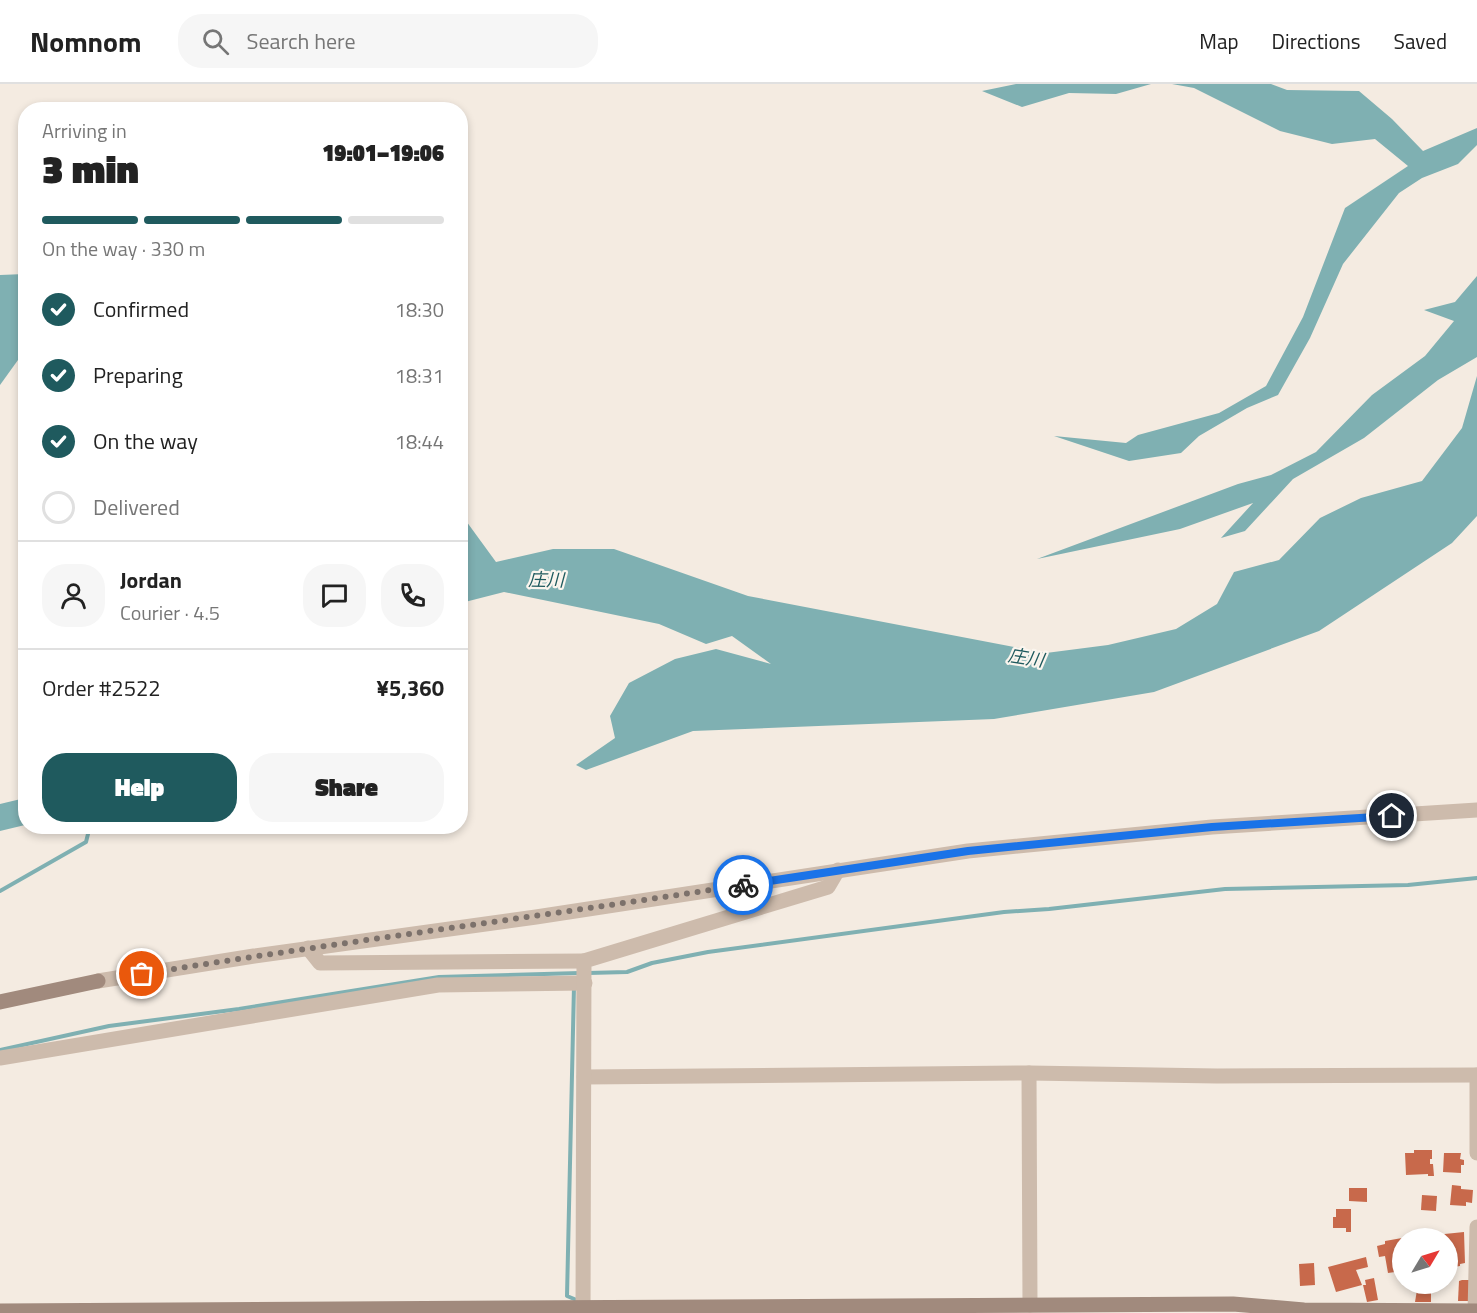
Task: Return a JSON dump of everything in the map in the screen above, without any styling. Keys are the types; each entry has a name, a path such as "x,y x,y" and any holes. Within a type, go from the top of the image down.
{"street":[{"path":"0,1002 98,981 308,948 536,917 968,851 1200,828 1477,810"},
{"path":"308,948 320,963 584,961 828,887 838,870"},
{"path":"583,1311 584,961"},
{"path":"0,1058 438,985 585,983"},
{"path":"584,1077 1029,1073 1217,1076 1477,1075 1477,1153"},
{"path":"1029,1073 1030,1309"},
{"path":"0,1311 1030,1309 1233,1304 1304,1310 1476,1311 1477,1227"}],"water":[{"path":"1016,84 1151,84 1116,94 1069,93 1022,107 982,91"},
{"path":"1172,84 1271,84 1287,90 1359,91 1392,119 1423,151 1477,128 1477,145 1458,164 1422,178 1399,193 1343,264 1310,338 1278,395 1247,408 1199,436 1181,453 1129,461 1054,436 1126,443 1138,435 1219,413 1266,386 1303,317 1345,208 1408,166 1375,139 1332,144 1280,131 1194,88"},
{"path":"18,274 18,360 0,385 0,275"},
{"path":"1477,276 1477,357 1438,380 1364,438 1293,479 1245,531 1221,538 1253,503 1180,529 1037,559 1238,484 1271,475 1316,452 1372,395 1425,356 1454,321 1424,310 1455,302"},
{"name":"庄川","path":"1477,376 1477,516 1452,543 1319,631 1154,692 994,719 693,731 586,770 576,765 615,738 610,716 629,683 675,659 716,649 771,664 732,636 706,644 659,624 504,592 468,601 468,524 496,562 553,549 614,549 748,596 1046,653 1108,645 1176,629 1217,604 1234,572 1279,560 1320,518 1361,498 1422,481 1462,428"},
{"path":"18,800 18,827 0,831 0,804"}],"building":[{"path":"1414,1150 1432,1150 1430,1164 1433,1164 1434,1176 1406,1175 1405,1153 1414,1153"},
{"path":"1444,1153 1461,1153 1460,1159 1464,1160 1464,1165 1461,1165 1461,1173 1443,1172"},
{"path":"1452,1185 1461,1186 1461,1189 1473,1190 1472,1203 1466,1202 1466,1206 1450,1205"},
{"path":"1349,1188 1367,1188 1367,1202 1349,1201"},
{"path":"1422,1195 1437,1196 1436,1211 1421,1210"},
{"path":"1336,1209 1351,1209 1351,1232 1346,1232 1346,1228 1333,1228"},
{"path":"1464,1232 1465,1263 1458,1266 1458,1233"},
{"path":"1392,1240 1392,1272 1388,1273 1385,1256 1379,1257 1377,1246 1385,1244 1385,1241"},
{"path":"1366,1257 1368,1267 1356,1270 1362,1285 1336,1292 1328,1267"},
{"path":"1314,1263 1315,1285 1300,1286 1299,1264"},
{"path":"1374,1278 1378,1300 1367,1302 1363,1285 1366,1285 1365,1280"},
{"path":"1469,1280 1471,1301 1458,1301 1459,1281"},
{"path":"1416,1294 1431,1294 1431,1302 1415,1302"}],"waterway":[{"path":"0,891 86,842 88,834"},
{"path":"588,973 627,972 652,963 708,952 1004,912 1225,889 1408,885 1477,878"},
{"path":"0,1050 109,1026 239,1009 439,977 580,973"},
{"path":"574,986 567,1296 579,1301"}],"way so far":[{"path":"142,974 743,885"}],"route":[{"path":"743,885 968,851 1212,827 1392,816"}]}
